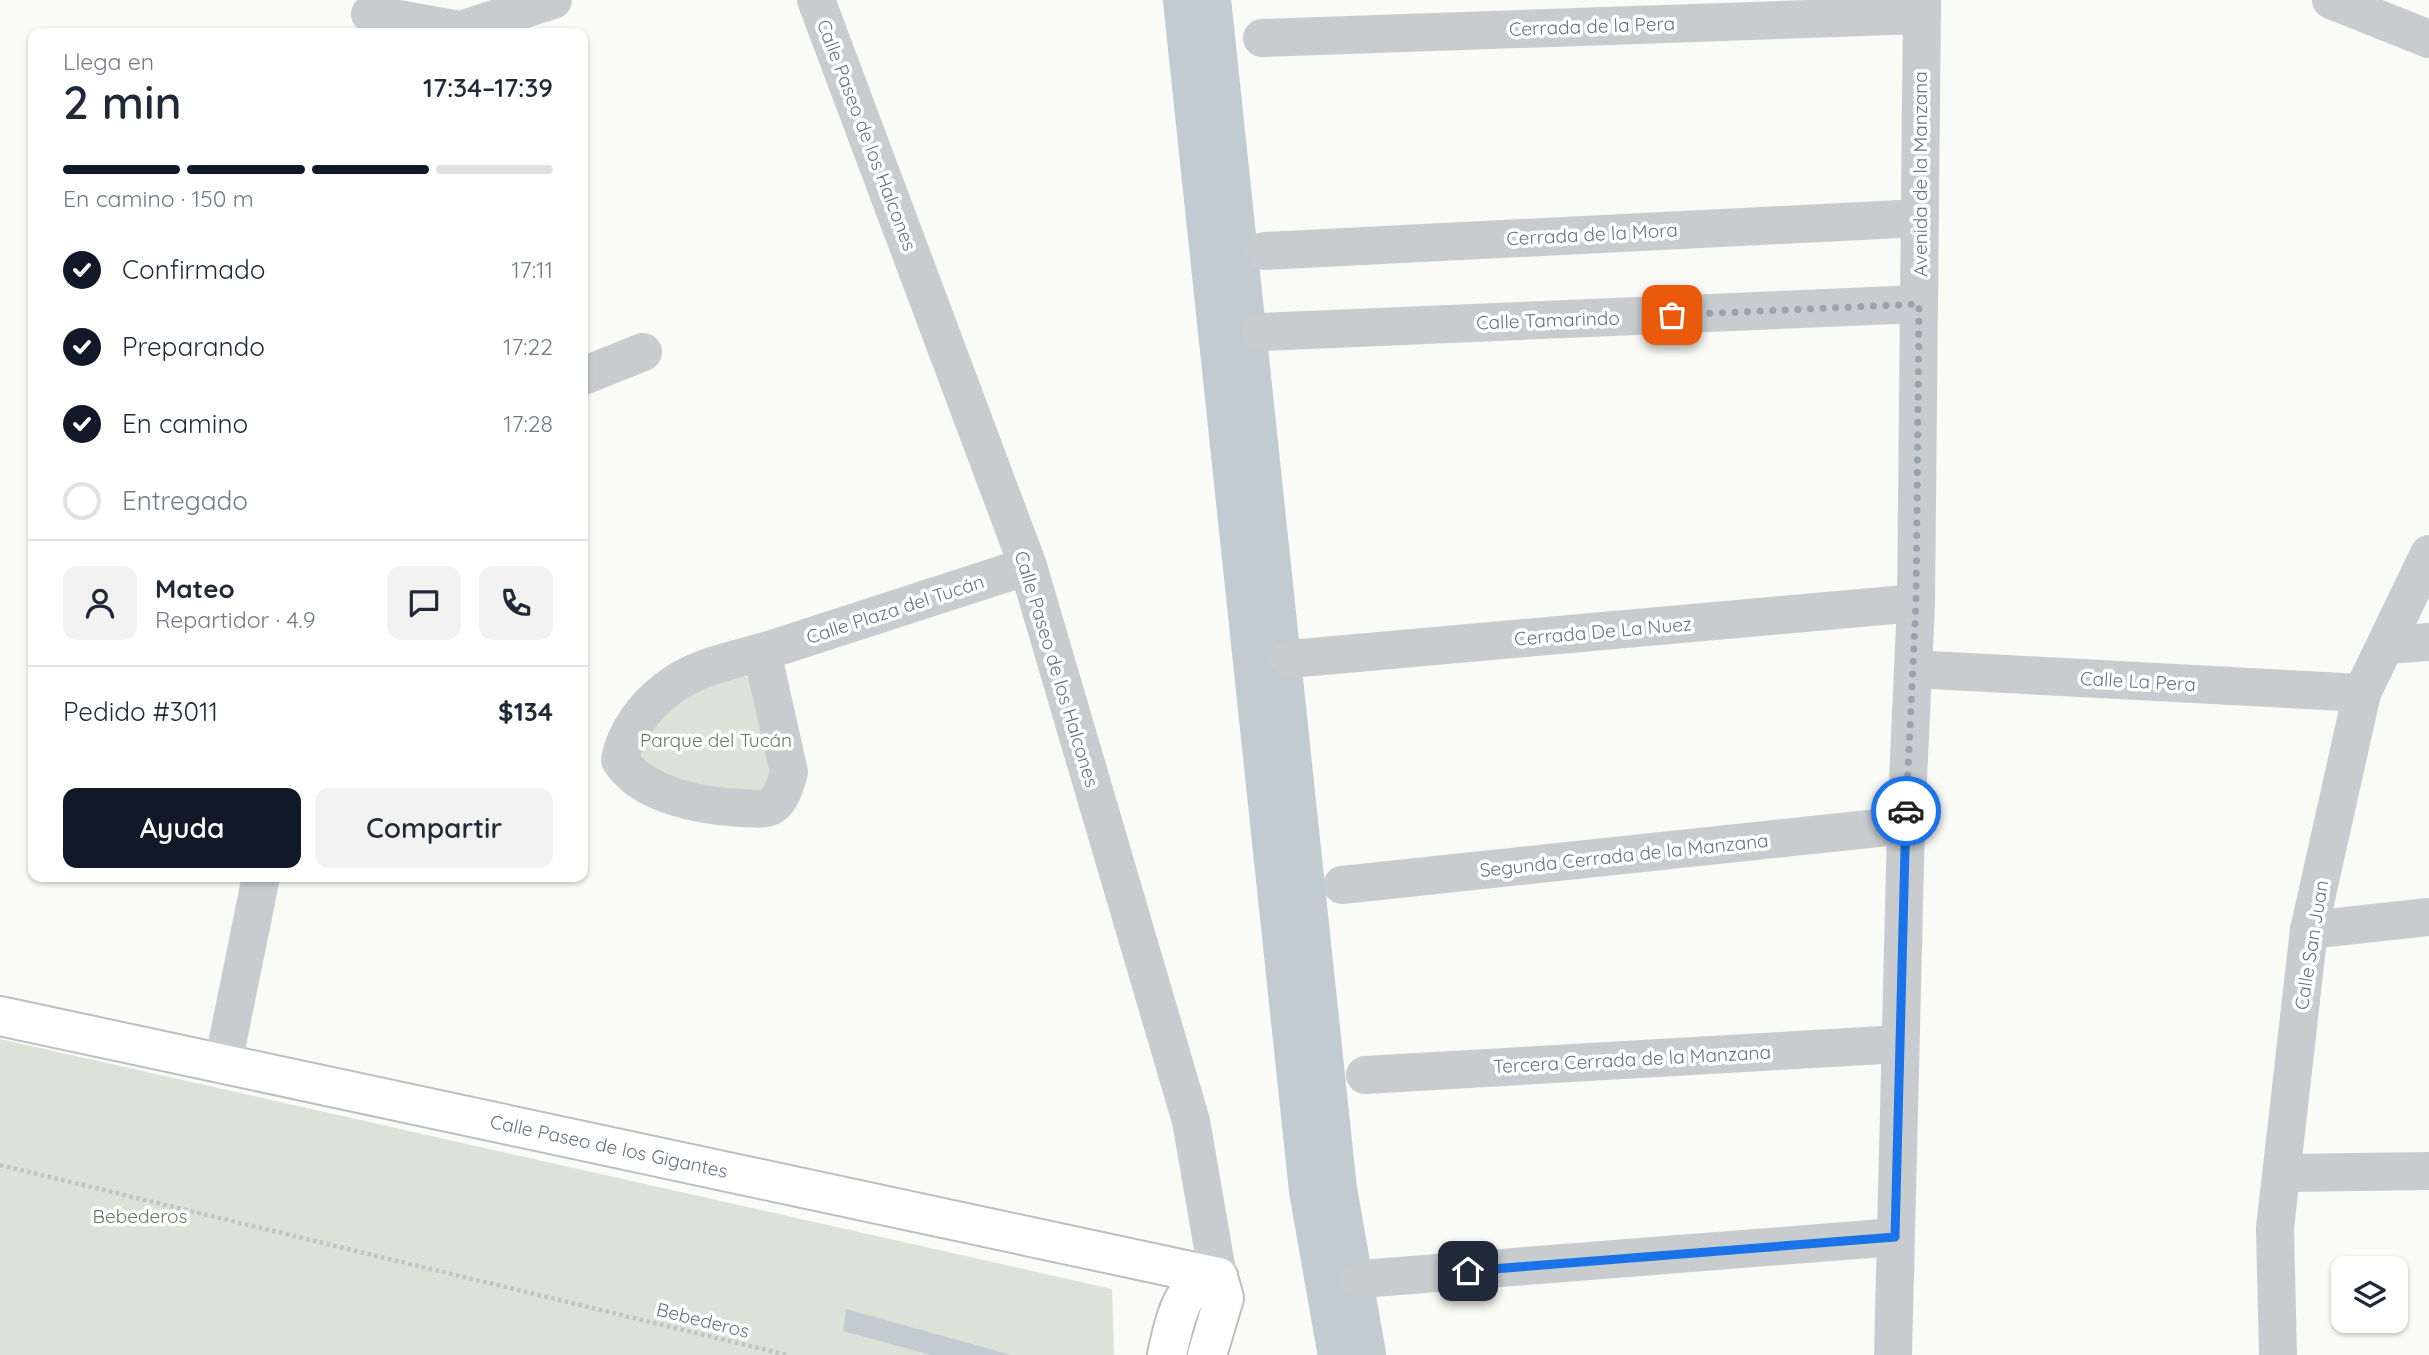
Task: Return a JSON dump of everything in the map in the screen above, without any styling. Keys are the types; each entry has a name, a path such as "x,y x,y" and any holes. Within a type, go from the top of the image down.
{"main road":[{"name":"Calle Paseo de los Gigantes","path":"0,1016 1218,1277"},
{"path":"1167,1355 1177,1314 1191,1289 1218,1277"},
{"name":"Calle Paseo de los Halcones","path":"1208,1355 1224,1297 1218,1277"}],"street":[{"path":"466,28 553,0"},
{"name":"Calle Paseo de los Halcones","path":"816,0 1028,566 1191,1121 1218,1277"},
{"path":"2331,0 2429,39"},
{"name":"Cerrada de la Pera","path":"1262,38 1922,8"},
{"name":"Avenida de la Manzana","path":"1893,1355 1906,825 1916,603 1922,8"},
{"path":"370,14 449,28"},
{"name":"Cerrada de la Mora","path":"1265,251 1920,218"},
{"name":"Calle Tamarindo","path":"1261,332 1919,304"},
{"path":"588,374 643,352"},
{"name":"Calle San Juan","path":"2278,1355 2275,1228 2309,930 2362,693 2429,554"},
{"name":"Calle Plaza del Tucán","path":"762,652 789,772 773,805 763,809 711,807 680,799 636,777 620,760 630,731 642,713 667,689 698,670 1028,566"},
{"name":"Cerrada De La Nuez","path":"1290,659 1916,603"},
{"path":"2386,645 2429,642"},
{"name":"Calle La Pera","path":"1913,668 2362,693"},
{"name":"Segunda Cerrada de la Manzana","path":"1342,885 1906,825"},
{"path":"223,1064 260,882"},
{"path":"2309,930 2429,917"},
{"name":"Tercera Cerrada de la Manzana","path":"1365,1075 1900,1044"},
{"path":"2282,1173 2429,1171"},
{"path":"1361,1279 1895,1237"}],"path":[{"name":"Bebederos","path":"0,1165 787,1355"}],"green space":[{"name":"Parque del Tucán","path":"758,676 780,768 766,797 711,799 629,763 651,716 700,680"},
{"name":"Bebederos","path":"0,1039 1112,1289 1114,1355 0,1355"}],"shaded area":[{"path":"846,1309 1011,1355 931,1355 843,1331"}],"waterway":[{"path":"1197,0 1323,1190 1352,1355"}],"way so far":[{"path":"1672,315 1919,304 1916,603 1906,811"}],"route":[{"path":"1468,1271 1895,1237 1906,811"}]}
